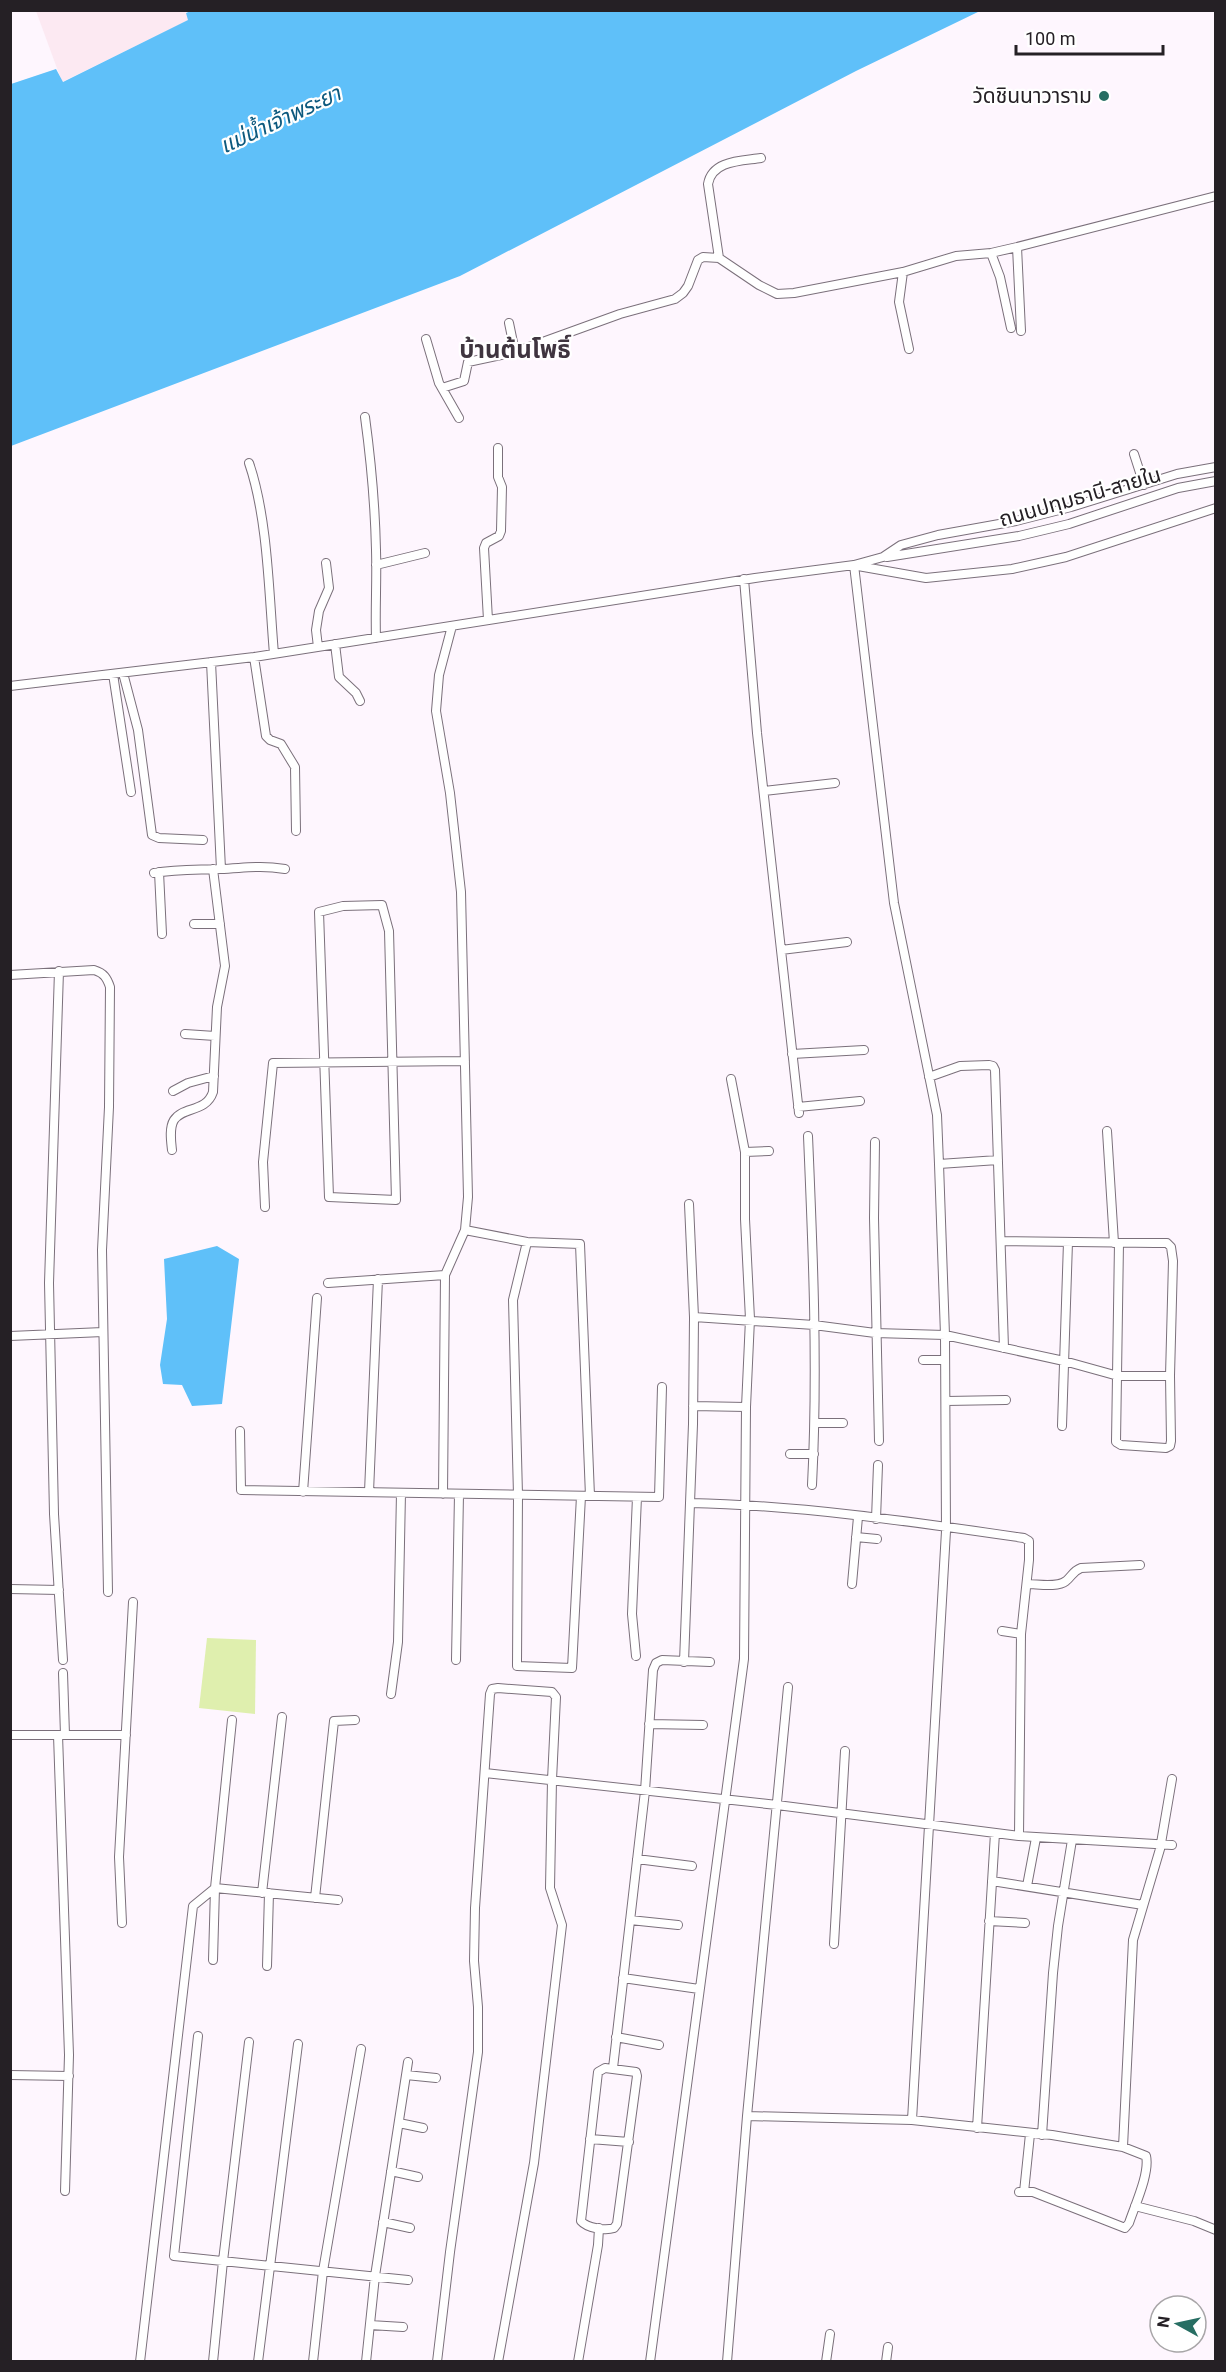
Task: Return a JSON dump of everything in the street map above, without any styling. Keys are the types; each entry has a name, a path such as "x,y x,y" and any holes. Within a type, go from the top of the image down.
{"street":[{"path":"719,258 708,184 709,177 724,164 761,158"},
{"path":"442,388 464,381 468,362 515,352 620,314 675,299 688,286 698,260 703,257 719,258 759,285 777,294 794,293 903,272 956,256 991,253 1215,196"},
{"path":"1017,247 1021,331"},
{"path":"991,253 1000,277 1011,328"},
{"path":"903,272 899,302 909,349"},
{"path":"509,322 515,352"},
{"path":"426,339 442,388 459,418"},
{"path":"365,417 372,465 376,638"},
{"path":"488,620 484,548 486,543 499,536 501,531 502,487 498,477 498,448"},
{"path":"1134,454 1144,485"},
{"path":"249,463 256,483 261,521 274,654"},
{"path":"10,686 254,657 744,579 854,565 883,557 901,545 938,535 1016,521 1103,498 1178,474 1215,468"},
{"name":"ถนนปทุมธานี-สายใน","path":"883,557 1019,536 1111,511 1178,488 1215,481"},
{"path":"854,565 926,578 960,576 1032,565 1215,508"},
{"path":"376,564 425,553"},
{"path":"318,647 316,630 319,610 329,588 326,563"},
{"path":"854,565 894,903 937,1115 939,1164 945,1335 946,1527 927,1826 912,2120"},
{"path":"744,579 798,1110 860,1101"},
{"path":"443,1494 445,1275 465,1230 468,1197 460,892 450,793 436,711 439,675 452,626"},
{"path":"335,644 339,677 356,693 360,701"},
{"path":"254,657 266,736 281,744 295,767 296,831"},
{"path":"172,1150 171,1132 174,1119 202,1106 211,1099 217,1007 225,966 217,869 211,662"},
{"path":"118,673 131,792"},
{"path":"118,673 138,730 152,835 159,838 203,840"},
{"path":"764,791 835,783"},
{"path":"162,934 157,872 185,868 217,869 248,866 285,869"},
{"path":"382,905 388,931 396,1200 329,1197 325,1063 320,912 343,906 382,905"},
{"path":"194,924 220,924"},
{"path":"781,950 847,942"},
{"path":"10,975 94,970 101,972 107,978 110,987 109,1107 102,1250 108,1592"},
{"path":"59,971 55,1126 50,1210 50,1335 54,1514 63,1660"},
{"path":"184,1034 215,1036"},
{"path":"792,1054 864,1050"},
{"path":"265,1207 263,1162 273,1064 465,1061"},
{"path":"929,1077 960,1066 993,1066 1005,1348"},
{"path":"173,1091 188,1083 214,1076"},
{"path":"650,2361 699,1989 727,1801 744,1659 746,1407 750,1319 745,1219 745,1152 731,1079"},
{"path":"1001,1240 1117,1243 1167,1243 1171,1247 1173,1261 1170,1446 1166,1448 1121,1445 1116,1442 1117,1243 1107,1131"},
{"path":"808,1136 813,1250 816,1423 812,1485"},
{"path":"875,1142 875,1333 879,1441"},
{"path":"745,1152 769,1152"},
{"path":"939,1164 998,1160"},
{"path":"684,1662 694,1317 689,1204"},
{"path":"465,1230 527,1242 580,1244 586,1496 572,1668 517,1666 518,1495 513,1300 527,1242"},
{"path":"1062,1425 1068,1242"},
{"path":"328,1283 445,1275"},
{"path":"369,1492 378,1280"},
{"path":"303,1491 317,1298"},
{"path":"694,1317 750,1319 875,1333 945,1335 1064,1361 1118,1376 1170,1377"},
{"path":"10,1336 103,1332"},
{"path":"923,1360 945,1359"},
{"path":"240,1431 241,1490 659,1497 662,1387"},
{"path":"946,1401 1006,1400"},
{"path":"693,1406 746,1407"},
{"path":"816,1423 843,1423"},
{"path":"790,1454 814,1454"},
{"path":"876,1519 878,1465"},
{"path":"391,1694 398,1642 401,1493"},
{"path":"456,1660 459,1494"},
{"path":"636,1656 632,1614 637,1497"},
{"path":"690,1503 747,1504 946,1527 1024,1538 1029,1541 1021,1634 1019,1836"},
{"path":"852,1584 858,1517"},
{"path":"856,1537 877,1539"},
{"path":"1027,1584 1057,1585 1080,1568 1140,1565"},
{"path":"10,1589 59,1590"},
{"path":"122,1923 119,1857 133,1602"},
{"path":"1002,1631 1021,1634"},
{"path":"613,2068 645,1791 651,1678 656,1663 662,1660 710,1662"},
{"path":"63,1673 61,1735 69,2076 65,2191"},
{"path":"727,2361 747,2115 788,1687"},
{"path":"437,2361 478,2052 478,2007 474,1961 475,1908 492,1689 552,1692 556,1697 550,1888 562,1925 534,2163 498,2361"},
{"path":"267,1966 266,1893 282,1717"},
{"path":"213,1960 215,1888 232,1720"},
{"path":"315,1898 334,1721 355,1720"},
{"path":"649,1724 703,1725"},
{"path":"10,1735 126,1735"},
{"path":"834,1944 845,1751"},
{"path":"485,1773 777,1805 927,1826 1036,1838 1172,1845"},
{"path":"1123,2147 1133,1940 1161,1844 1172,1779"},
{"path":"977,2128 995,1833"},
{"path":"1027,1886 1036,1838"},
{"path":"1042,2135 1053,1973 1072,1840"},
{"path":"637,1859 692,1866"},
{"path":"992,1881 1143,1905"},
{"path":"140,2361 193,1906 215,1888 338,1900"},
{"path":"630,1920 678,1925"},
{"path":"989,1921 1025,1923"},
{"path":"623,1978 699,1989"},
{"path":"198,2036 174,2256 408,2280"},
{"path":"616,2037 659,2045"},
{"path":"213,2361 249,2042"},
{"path":"258,2361 298,2044"},
{"path":"313,2361 323,2271 360,2049"},
{"path":"366,2361 375,2276 408,2062"},
{"path":"605,2068 613,2068 636,2072 638,2076 616,2224 611,2229 586,2225 581,2221 598,2072 605,2068"},
{"path":"10,2075 69,2076"},
{"path":"406,2075 436,2078"},
{"path":"747,2115 912,2120 1042,2135 1142,2152 1148,2164 1128,2227 1125,2228 1033,2192 1021,2192 1030,2134"},
{"path":"399,2123 423,2128"},
{"path":"590,2139 629,2142"},
{"path":"391,2171 418,2177"},
{"path":"1135,2206 1194,2221 1215,2230"},
{"path":"383,2222 410,2228"},
{"path":"578,2361 599,2228"},
{"path":"370,2325 403,2327"},
{"path":"826,2361 830,2334"},
{"path":"886,2361 888,2347"}],"shaded area":[{"path":"36,11 185,11 189,20 62,82"}],"green space":[{"path":"207,1638 256,1640 255,1714 199,1708"}],"water":[{"name":"แม่น้ำเจ้าพระยา","path":"193,10 980,11 856,71 460,276 11,446 11,84 56,69 63,82 188,20 186,13"},
{"path":"217,1246 239,1259 222,1404 192,1406 182,1385 163,1384 160,1365 167,1319 164,1259"}],"place":[{"name":"วัดชินนาวาราม","path":"1104,96"}],"district":[{"name":"บ้านต้นโพธิ์","path":"515,350"}]}
